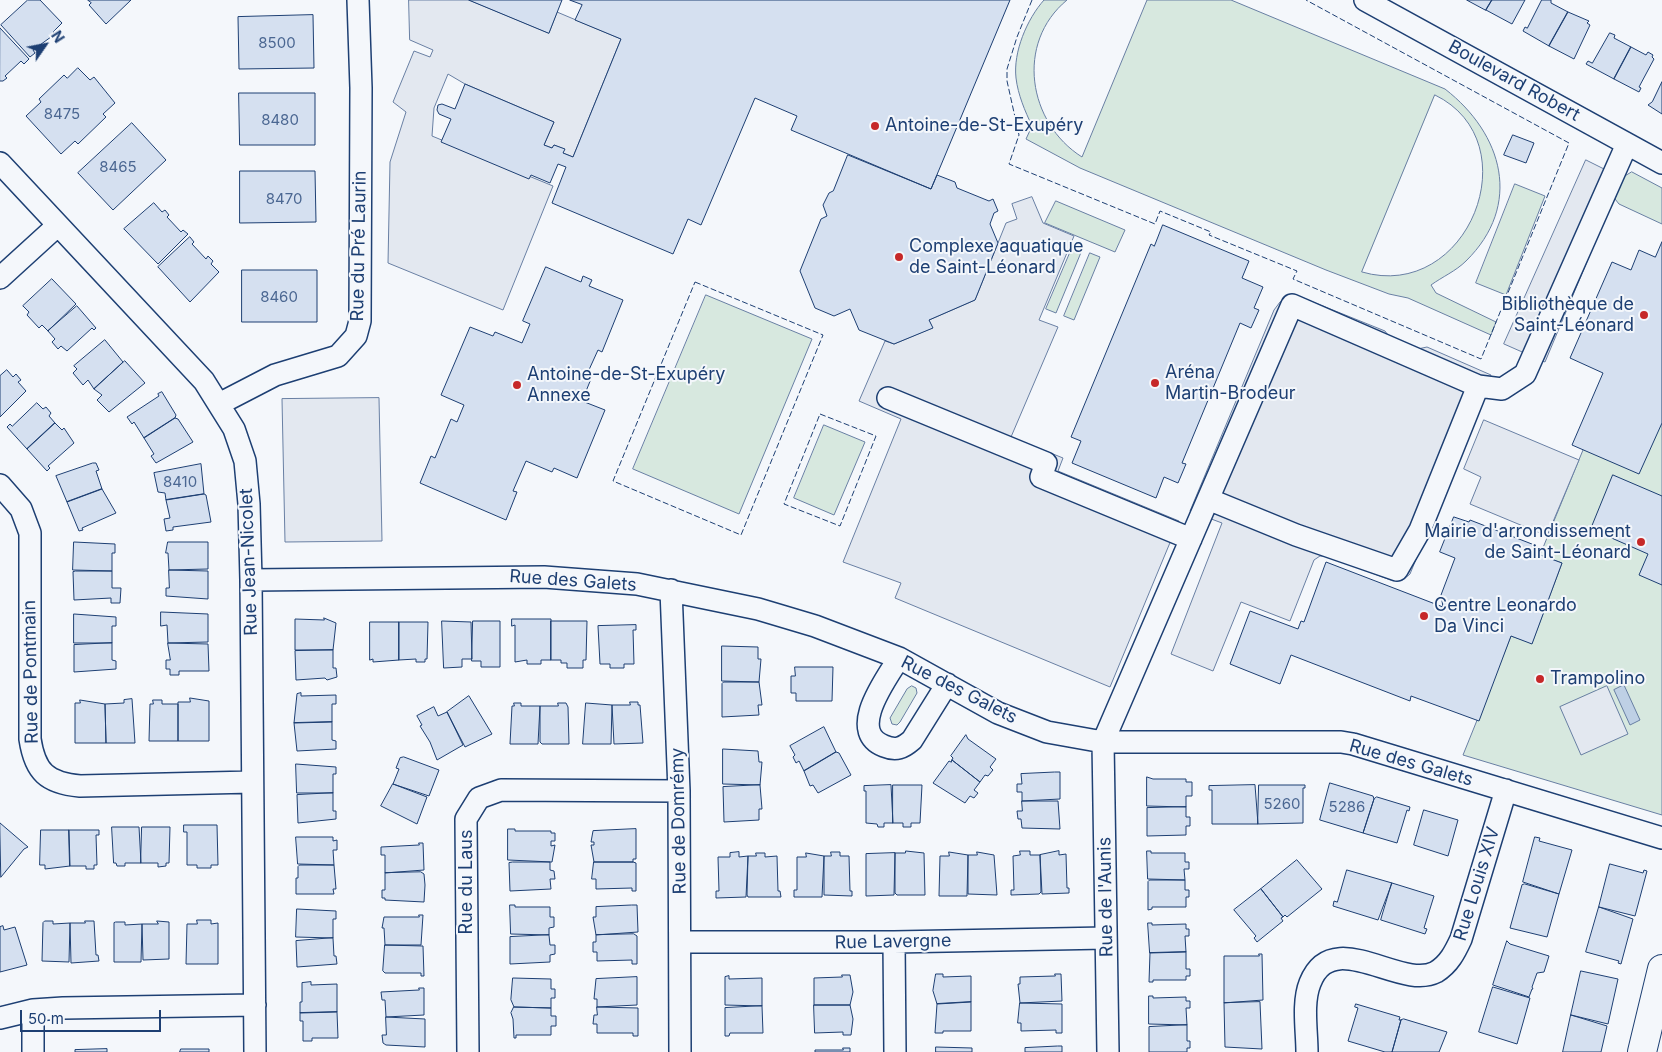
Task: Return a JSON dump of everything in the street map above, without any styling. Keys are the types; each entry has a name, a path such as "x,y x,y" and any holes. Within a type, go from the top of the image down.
{"main road":[{"path":"1642,1052 1662,969"}],"street":[{"name":"Rue du Pré Laurin","path":"219,404 276,375 338,356 356,336 360,321 361,88 358,0"},
{"name":"Boulevard Robert","path":"1365,0 1662,163"},
{"path":"1104,742 1292,305 1478,386 1502,388 1525,374 1627,144"},
{"name":"Rue Jean-Nicolet","path":"0,163 204,381 234,428 245,461 249,504 251,580 255,1052"},
{"path":"0,278 58,226"},
{"path":"1208,499 1296,535 1397,570 1420,530 1478,386"},
{"path":"888,398 1046,463 1041,477 1191,538"},
{"name":"Rue de Pontmain","path":"0,486 20,509 30,533 30,739 33,758 44,774 60,784 80,786 252,782"},
{"name":"Rue des Galets","path":"251,580 544,577 618,582 671,590 766,611 815,626 899,658 998,713 1047,732 1104,742 1341,742 1662,838"},
{"name":"Rue de Domrémy","path":"671,590 679,791 680,1052"},
{"path":"899,658 868,711 872,736 881,745 894,749 904,746 912,740 947,684"},
{"name":"Rue de l'Aunis","path":"1104,742 1108,1052"},
{"name":"Rue du Laus","path":"468,1052 466,819 479,798 501,790 679,791"},
{"name":"Rue Louis XIV","path":"1307,1052 1306,1000 1310,983 1320,968 1328,962 1336,959 1356,959 1418,976 1435,972 1454,954 1461,939 1506,790"},
{"name":"Rue Lavergne","path":"680,942 894,942 1106,938"},
{"path":"894,942 895,1052"},
{"path":"0,1018 33,1010 254,1005"},
{"path":"33,1010 33,1052"}],"shaded area":[{"path":"409,0 469,0 549,33 557,12 621,39 573,157 563,153 564,149 554,145 552,148 544,145 554,122 465,84 448,74 434,108 432,136 553,186 503,310 388,263 390,162 406,112 393,102 414,51 430,57 433,50 410,40"},
{"path":"1044,0 1067,0 1050,18 1040,38 1035,60 1035,82 1040,104 1050,124 1064,142 1082,157 1147,0 1231,0 1445,89 1465,107 1481,127 1492,148 1499,171 1500,194 1495,217 1484,239 1462,265 1431,285 1436,293 1496,322 1491,335 1408,298 1389,294 1326,270 1080,168 1026,139 1032,126 1018,91 1016,68 1022,36","holes":["1435,95 1464,117 1479,147 1482,180 1475,213 1457,242 1432,264 1400,275 1362,272"]},
{"path":"1586,160 1622,178 1545,362 1504,344"},
{"path":"1632,172 1662,188 1662,224 1619,204 1615,199 1622,178"},
{"path":"1515,184 1545,196 1506,295 1476,283"},
{"path":"1032,197 1043,223 1074,236 1039,320 1058,327 1011,437 1063,458 1058,471 1179,521 1110,687 895,598 901,583 843,562 901,419 859,401 885,341 894,344 932,328 929,320 975,300 1006,223 1017,219 1012,204"},
{"path":"1056,201 1125,230 1115,252 1045,223"},
{"path":"1073,246 1082,250 1056,313 1046,309"},
{"path":"1090,253 1100,257 1074,320 1064,316"},
{"path":"706,295 812,339 739,514 633,469"},
{"path":"1298,296 1385,331 1393,342 1413,350 1427,347 1491,375 1410,574 1403,580 1393,581 1327,556 1320,556 1314,560 1290,621 1241,602 1213,671 1171,654 1222,523 1190,511 1274,310 1280,302"},
{"path":"379,398 382,541 285,542 282,399"},
{"path":"1484,420 1579,460 1547,536 1470,504 1481,477 1464,469"},
{"path":"1662,423 1662,815 1463,755 1511,636 1532,643 1562,563 1540,555 1583,450"},
{"path":"824,425 865,442 834,515 794,498"},
{"path":"912,686 916,688 917,693 900,722 897,725 892,724 890,718 907,689"},
{"path":"1607,686 1628,734 1581,755 1560,707"}],"water":[{"path":"1624,685 1640,720 1630,725 1614,690"}],"building":[{"path":"28,0 40,0 62,23 53,32 55,34 33,50 35,53 30,57 1,25"},
{"path":"88,0 131,0 106,24 89,5 91,3"},
{"path":"469,0 562,0 549,33"},
{"name":"Antoine-de-St-Exupéry","path":"570,0 1010,0 931,189 791,130 797,116 755,98 701,225 688,219 673,254 552,203 566,167 558,164 550,183 531,175 529,179 441,142 451,119 439,114 437,110 438,105 442,104 455,109 465,84 554,122 544,145 552,148 554,145 565,149 563,153 573,157 621,39 575,20 582,5"},
{"path":"1467,0 1492,0 1486,10"},
{"path":"1492,0 1525,0 1512,24 1486,10"},
{"path":"1542,0 1551,0 1551,3 1568,12 1549,46 1523,31 1525,27 1527,28"},
{"path":"1568,12 1589,21 1587,23 1590,25 1574,59 1549,46"},
{"path":"313,15 314,68 239,69 238,17"},
{"path":"0,28 29,59 24,64 21,61 5,76 7,78 3,81 0,81"},
{"path":"1610,33 1615,35 1614,38 1631,47 1614,79 1586,64 1588,61 1592,63"},
{"path":"1631,47 1646,55 1648,52 1653,55 1654,59 1639,87 1641,88 1639,92 1614,79"},
{"path":"78,68 90,80 94,77 115,103 103,114 106,117 78,144 75,141 61,154 26,116 41,102 39,99 64,75 67,78"},
{"path":"1662,82 1662,114 1648,105 1652,102"},
{"path":"239,93 315,93 315,145 240,145"},
{"path":"132,123 166,160 113,210 78,173"},
{"path":"1513,135 1534,143 1526,163 1504,155"},
{"name":"Complexe aquatique de Saint-Léonard","path":"848,155 931,189 937,175 955,182 957,188 989,201 993,199 998,211 994,213 990,224 998,243 975,300 929,320 933,328 894,344 859,330 850,309 834,316 815,308 800,271 821,219 827,216 823,205 829,193 833,191"},
{"path":"240,171 315,171 316,222 240,223"},
{"path":"154,203 162,212 165,210 169,215 167,217 181,232 183,230 188,234 158,264 124,229"},
{"name":"Aréna Martin-Brodeur","path":"1163,225 1249,261 1242,278 1263,287 1254,308 1259,310 1251,328 1240,323 1182,463 1186,464 1178,483 1164,477 1156,498 1072,463 1081,441 1071,437 1151,244 1154,246"},
{"path":"190,237 194,242 192,244 206,259 208,256 213,261 211,264 219,272 190,302 158,267"},
{"path":"1662,242 1662,423 1639,474 1572,445 1603,373 1570,358 1612,262 1631,270 1639,250 1655,257"},
{"name":"Antoine-de-St-Exupéry Annexe","path":"546,267 581,282 583,276 592,280 589,286 623,300 602,352 598,350 588,372 593,374 582,401 605,410 577,478 554,468 552,472 526,461 513,491 517,492 506,520 420,483 431,456 435,458 451,419 457,422 464,405 441,395 470,327 493,336 495,332 522,343 530,324 523,321"},
{"path":"242,270 317,270 317,322 242,322"},
{"path":"52,279 76,304 48,331 42,325 39,328 27,315 29,312 23,306"},
{"path":"77,306 96,328 94,330 92,328 67,351 61,346 58,349 52,342 55,339 48,331"},
{"path":"105,340 123,362 94,389 88,380 83,385 73,373 77,369 74,366"},
{"path":"125,361 145,383 109,412 97,400 102,395 94,389"},
{"path":"7,370 13,377 16,374 21,380 18,382 26,391 0,417 0,376"},
{"path":"162,392 176,415 175,418 144,438 134,422 132,424 127,417 159,396 158,394"},
{"path":"37,403 43,409 46,407 51,413 49,416 55,423 27,449 7,427 10,424 12,426"},
{"path":"175,418 178,419 193,442 156,463 151,456 154,454 144,438"},
{"path":"55,423 62,430 64,428 74,443 48,466 50,468 47,471 27,449"},
{"path":"96,463 99,470 96,471 102,489 67,502 56,476"},
{"path":"201,464 204,494 166,500 165,493 158,492 154,473"},
{"name":"Mairie d'arrondissement de Saint-Léonard","path":"1613,475 1662,496 1662,585 1639,575 1648,554 1591,529"},
{"path":"102,489 116,513 79,531 67,502"},
{"path":"206,495 211,522 173,527 173,530 166,531 164,519 170,518 166,500"},
{"name":"Centre Leonardo Da Vinci","path":"1454,517 1469,522 1470,520 1537,546 1535,553 1562,563 1532,644 1511,636 1479,721 1411,696 1410,701 1291,655 1280,684 1230,664 1250,611 1298,629 1301,621 1304,622 1326,562 1443,607 1441,595 1455,558 1440,552"},
{"path":"74,542 115,544 115,553 112,553 112,571 73,570"},
{"path":"168,542 208,542 208,569 169,570 168,553 166,553"},
{"path":"169,570 208,571 208,599 166,596 166,588 169,588"},
{"path":"112,571 112,588 121,588 120,603 111,603 111,598 74,600 73,572"},
{"path":"161,612 208,614 208,642 168,643 167,625 161,626"},
{"path":"74,614 116,617 116,626 112,626 112,643 74,643"},
{"path":"324,618 336,623 333,650 295,650 295,619 324,620"},
{"path":"512,619 551,619 551,660 541,660 541,664 527,664 527,660 515,662 515,625 512,626"},
{"path":"442,621 471,622 472,659 462,659 462,667 444,668"},
{"path":"473,621 500,621 500,667 481,667 481,661 472,661"},
{"path":"551,621 587,621 586,660 583,660 583,668 567,668 567,663 561,663 561,660 551,660"},
{"path":"370,622 399,622 399,660 373,662 373,659 370,660"},
{"path":"399,622 428,622 427,659 425,659 425,662 416,662 416,659 399,660"},
{"path":"636,625 636,630 633,630 634,664 624,664 624,668 610,668 610,664 600,664 598,626"},
{"path":"112,643 112,660 116,661 116,669 74,672 74,645"},
{"path":"168,643 208,644 209,671 179,671 179,675 170,675 170,669 166,669 166,660 170,660"},
{"path":"722,646 758,647 758,659 761,659 759,682 722,681"},
{"path":"333,650 333,668 336,668 337,677 327,680 325,678 296,680 295,651"},
{"path":"795,667 833,667 832,701 796,701 796,693 791,693 791,676 795,676"},
{"path":"724,682 759,682 762,705 758,705 759,715 722,717 722,684"},
{"path":"301,693 301,696 336,695 336,704 332,704 332,722 294,723 297,694"},
{"path":"469,696 492,734 465,747 447,712"},
{"path":"190,698 209,701 209,741 178,741 178,702 190,702"},
{"path":"132,699 135,743 106,743 105,704 124,703 124,700"},
{"path":"80,700 105,704 106,743 75,743 75,703 80,703"},
{"path":"153,700 162,700 162,704 178,704 178,741 149,741 150,704 153,704"},
{"path":"630,702 638,702 638,705 640,705 643,743 614,744 612,705 630,705"},
{"path":"514,703 521,703 521,706 540,706 538,744 510,744 512,706 514,706"},
{"path":"558,703 566,703 568,707 569,744 542,744 540,742 540,706 558,706"},
{"path":"586,703 612,705 611,744 583,744"},
{"path":"434,707 438,716 447,712 463,745 437,760 417,716"},
{"path":"332,722 332,740 336,741 336,749 297,751 294,723"},
{"path":"824,727 836,752 804,771 799,761 796,763 793,757 795,755 790,746"},
{"path":"966,735 968,739 996,759 990,767 993,770 988,776 985,775 980,782 952,760 951,756"},
{"path":"723,749 758,751 759,762 762,762 760,785 723,784"},
{"path":"836,752 839,753 851,775 818,793 813,785 810,786 804,771"},
{"path":"404,757 439,770 429,796 393,784 399,769 396,768 400,758"},
{"path":"952,760 980,782 974,790 978,793 974,798 970,796 965,803 933,783 949,761 951,762"},
{"path":"296,764 336,767 336,774 333,774 333,793 297,793"},
{"path":"1060,772 1060,799 1022,801 1022,792 1017,792 1017,784 1022,784 1021,774"},
{"path":"1147,777 1153,779 1186,779 1186,782 1192,782 1192,796 1186,796 1186,807 1147,806"},
{"path":"1330,783 1373,796 1374,799 1363,833 1320,820"},
{"path":"393,784 427,797 417,824 381,806"},
{"path":"760,785 762,809 759,809 759,820 724,822 723,787"},
{"path":"891,785 893,823 884,823 884,827 878,827 877,824 866,823 866,791 864,791 864,786"},
{"path":"893,785 922,785 920,823 911,823 911,827 903,827 903,823 893,823"},
{"path":"1255,785 1258,824 1212,824 1212,790 1209,790 1209,786"},
{"path":"1259,785 1305,785 1305,788 1303,788 1303,823 1258,824"},
{"path":"333,793 333,811 336,811 336,819 298,823 297,795"},
{"path":"1377,797 1410,807 1409,811 1407,810 1397,843 1363,833 1374,799"},
{"path":"1022,801 1058,801 1060,829 1022,828 1021,819 1018,819 1017,811 1022,811"},
{"path":"1186,807 1186,817 1190,817 1190,826 1186,826 1186,835 1147,836 1147,808"},
{"path":"1424,810 1458,820 1448,856 1414,845"},
{"path":"0,823 28,847 24,849 1,877"},
{"path":"184,825 217,825 218,865 211,865 211,868 197,868 197,865 187,865 187,832 184,832"},
{"path":"112,827 139,827 141,863 125,863 125,866 117,866 114,863"},
{"path":"142,827 170,827 169,863 166,863 166,866 158,867 158,863 141,863"},
{"path":"508,829 515,829 515,831 551,831 551,833 555,833 555,841 551,841 551,846 555,845 552,862 508,860"},
{"path":"636,829 636,859 633,859 633,862 594,862 591,845 594,845 594,842 591,842 593,831"},
{"path":"41,830 69,830 70,866 45,869 45,865 40,865"},
{"path":"69,830 99,830 99,835 96,835 97,865 94,865 94,869 86,869 86,866 70,866"},
{"path":"296,837 333,837 333,841 337,840 337,850 333,850 334,865 298,864"},
{"path":"1535,837 1540,838 1539,841 1572,850 1559,894 1523,882"},
{"path":"419,843 423,843 424,870 385,873 385,855 381,855 381,847 419,845"},
{"path":"906,851 924,853 925,895 897,895 895,893 895,853 905,853"},
{"path":"1020,851 1030,851 1030,855 1040,855 1041,892 1039,894 1011,895 1011,890 1014,890 1013,856 1020,855"},
{"path":"1059,851 1059,855 1066,854 1067,888 1069,888 1069,893 1042,894 1040,855"},
{"path":"1147,851 1151,851 1151,853 1185,853 1185,862 1189,862 1189,869 1184,869 1185,880 1148,879"},
{"path":"739,852 739,857 748,856 746,897 716,898 716,891 719,891 718,857 730,857 730,853"},
{"path":"831,852 840,852 840,856 849,856 850,891 852,891 852,896 824,895 824,856 831,856"},
{"path":"949,852 968,855 967,896 939,896 940,856 949,856"},
{"path":"977,852 994,855 997,895 968,894 968,855 977,855"},
{"path":"756,853 765,853 765,857 777,856 778,891 780,891 781,897 748,897 748,856 756,856"},
{"path":"806,853 824,856 822,897 794,897 794,890 797,890 797,857 806,857"},
{"path":"895,853 894,895 866,896 866,854"},
{"path":"1297,860 1322,889 1287,917 1285,915 1283,917 1261,889"},
{"path":"550,862 550,870 554,871 555,879 550,879 551,889 510,891 509,863"},
{"path":"594,862 636,863 636,891 632,891 632,888 596,889 596,879 592,879"},
{"path":"1610,864 1643,873 1644,870 1647,871 1635,916 1599,907"},
{"path":"300,865 334,865 336,889 333,889 334,894 296,894 296,878 298,878 298,867"},
{"path":"1347,870 1392,883 1378,920 1333,906 1334,901 1337,902"},
{"path":"421,872 424,874 424,902 385,900 385,898 382,898 382,890 385,890 385,873"},
{"path":"1150,880 1185,880 1185,890 1189,890 1189,897 1186,897 1186,907 1152,907 1152,909 1148,910 1148,882"},
{"path":"1392,883 1434,896 1424,928 1427,929 1425,934 1381,920"},
{"path":"1525,884 1559,894 1547,937 1510,928 1522,885"},
{"path":"1261,889 1283,917 1281,918 1283,921 1257,942 1254,938 1256,936 1234,910"},
{"path":"510,905 515,905 515,907 550,907 550,917 554,917 554,927 549,928 549,935 511,934"},
{"path":"637,905 638,932 596,935 593,917 596,917 596,907"},
{"path":"1599,907 1633,919 1621,964 1618,963 1619,961 1586,952"},
{"path":"297,909 336,911 336,919 333,919 333,938 296,937"},
{"path":"419,915 423,915 421,945 385,945 384,928 382,928 384,917 419,917"},
{"path":"197,920 211,920 211,924 218,923 218,964 186,964 187,924 197,924"},
{"path":"45,921 53,921 53,924 70,923 69,962 42,961 43,923"},
{"path":"85,921 94,921 96,955 98,955 99,961 71,963 70,923 85,923"},
{"path":"157,921 169,922 169,959 143,960 142,924 158,924"},
{"path":"125,922 125,925 142,924 141,962 114,962 114,923"},
{"path":"1148,923 1152,923 1152,925 1186,924 1186,929 1189,929 1189,936 1185,936 1186,952 1150,953"},
{"path":"3,926 4,930 15,927 27,965 0,972 0,927"},
{"path":"634,934 637,936 637,964 632,964 632,960 597,961 597,952 593,952 593,942 596,942 596,935"},
{"path":"549,935 550,945 555,945 555,954 550,955 550,962 510,964 510,937"},
{"path":"333,938 334,956 336,956 337,964 297,967 296,941"},
{"path":"1507,941 1510,944 1549,956 1544,972 1537,973 1529,997 1493,985"},
{"path":"385,945 423,946 424,976 421,976 421,973 385,973 383,971"},
{"path":"1186,952 1186,969 1190,969 1190,976 1186,976 1186,980 1153,980 1153,982 1149,982 1150,953"},
{"path":"1259,954 1262,954 1263,1000 1224,1003 1224,956 1259,956"},
{"path":"1581,971 1618,979 1608,1024 1571,1015"},
{"path":"936,974 943,974 943,977 971,976 971,1002 937,1004 933,991"},
{"path":"1055,974 1061,974 1062,1001 1020,1003 1018,984 1020,984 1020,977 1055,976"},
{"path":"842,975 850,975 853,992 850,1005 814,1005 814,978 842,977"},
{"path":"729,976 729,979 762,978 762,1006 725,1005 725,977"},
{"path":"637,977 637,1005 597,1007 597,999 594,999 596,979"},
{"path":"513,978 551,979 551,989 555,989 555,998 551,998 551,1008 514,1007 511,1000"},
{"path":"311,982 311,985 337,984 337,1012 300,1013 302,983"},
{"path":"1493,987 1530,998 1517,1044 1479,1032"},
{"path":"419,988 424,988 424,1015 386,1017 385,1000 382,1000 381,992 419,990"},
{"path":"1149,996 1153,996 1153,998 1186,997 1186,1001 1190,1001 1190,1008 1186,1008 1187,1025 1149,1024"},
{"path":"971,1002 971,1031 943,1031 943,1033 935,1033 937,1004"},
{"path":"1260,1002 1262,1049 1225,1047 1224,1003"},
{"path":"1020,1003 1062,1004 1062,1033 1056,1033 1056,1030 1021,1031 1021,1023 1018,1023"},
{"path":"1356,1004 1400,1017 1399,1020 1401,1020 1392,1052 1385,1052 1348,1041 1358,1008 1355,1007"},
{"path":"814,1005 850,1005 853,1019 851,1035 843,1035 843,1032 815,1033"},
{"path":"762,1006 763,1033 730,1033 729,1036 725,1036 725,1008"},
{"path":"514,1007 551,1008 551,1016 556,1016 556,1026 551,1026 551,1035 516,1035 516,1038 514,1038 511,1013"},
{"path":"597,1007 638,1008 638,1036 633,1036 633,1033 597,1033 597,1024 593,1024 594,1015 597,1015"},
{"path":"337,1012 338,1038 312,1038 312,1041 303,1041 303,1021 300,1021 300,1013"},
{"path":"1571,1015 1607,1026 1601,1052 1563,1052"},
{"path":"386,1017 425,1019 425,1047 386,1045 383,1043 382,1035 386,1035"},
{"path":"1404,1019 1447,1032 1439,1052 1392,1052 1401,1020"},
{"path":"1187,1025 1187,1041 1190,1041 1190,1048 1187,1048 1187,1052 1149,1052 1149,1027"},
{"path":"1062,1046 1062,1052 1025,1052 1025,1048"},
{"path":"936,1047 972,1048 972,1052 936,1052"},
{"path":"843,1048 850,1048 850,1052 815,1052 815,1050 843,1050"},
{"path":"107,1049 107,1052 75,1052 75,1050"},
{"path":"181,1049 209,1049 209,1052 180,1052"}],"fence":[{"path":"1032,0 1007,69 1007,81 1019,135 1009,164 1155,224 1160,211 1211,232 1209,235 1297,271 1293,279 1481,359 1569,143 1306,0"},
{"path":"695,282 823,335 741,535 613,481 695,282"},
{"path":"820,414 876,436 840,526 784,504 820,414"}],"place":[{"name":"Antoine-de-St-Exupéry","path":"875,126"},
{"name":"Complexe aquatique de Saint-Léonard","path":"899,257"},
{"name":"Bibliothèque de Saint-Léonard","path":"1644,315"},
{"name":"Aréna Martin-Brodeur","path":"1155,383"},
{"name":"Antoine-de-St-Exupéry Annexe","path":"517,385"},
{"name":"Mairie d'arrondissement de Saint-Léonard","path":"1641,542"},
{"name":"Centre Leonardo Da Vinci","path":"1424,616"},
{"name":"Trampolino","path":"1540,679"}]}
